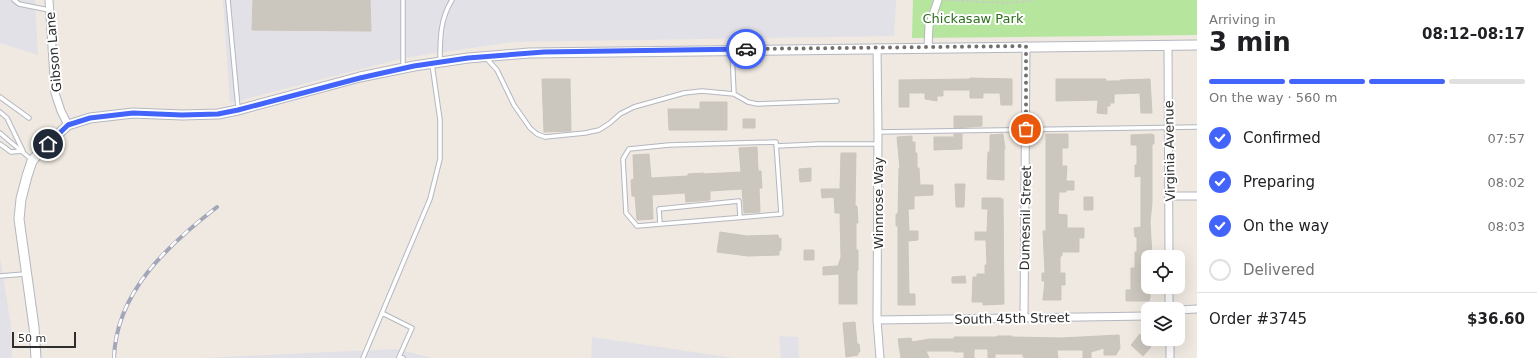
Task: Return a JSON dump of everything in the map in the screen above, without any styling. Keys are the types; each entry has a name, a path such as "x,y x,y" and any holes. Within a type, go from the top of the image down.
{"street":[{"name":"Gibson Lane","path":"49,0 55,93 61,111 68,125"},
{"path":"928,47 929,26 938,0"},
{"name":"Virginia Avenue","path":"1168,45 1169,250"},
{"path":"36,358 34,327 19,219 21,199 32,161 43,148 68,125 90,118 133,113 182,115 218,114 403,68 484,57 537,53 732,49 1197,45"},
{"name":"Dumesnil Street","path":"1024,318 1026,46"},
{"name":"Winnrose Way","path":"877,48 877,320 880,358"},
{"path":"1169,196 1197,196"},
{"path":"1185,310 1197,309"},
{"name":"South 45th Street","path":"877,320 1141,316"},
{"path":"1170,346 1170,358"}],"lane":[{"path":"14,0 19,4 49,10"},
{"path":"228,0 238,110"},
{"path":"403,0 403,68"},
{"path":"363,358 430,199 440,159 440,120 436,63 442,25 452,0"},
{"path":"732,49 734,94"},
{"path":"484,57 494,65 514,105 530,128 537,134 545,137 599,130 620,114 634,107 684,93 702,91 734,94 748,102 757,104 837,101"},
{"path":"0,97 29,118"},
{"path":"0,112 7,118 23,151"},
{"path":"878,132 1197,127"},
{"path":"0,133 23,151 32,161"},
{"path":"776,142 781,214 740,217 637,226 626,213 623,159 629,149 669,145 776,142"},
{"path":"0,144 11,152 23,151"},
{"path":"776,146 878,144"},
{"path":"660,224 659,209 739,201 740,217"},
{"path":"0,276 26,274"},
{"path":"382,312 412,328 401,358"}],"path":[{"path":"944,0 1009,3 1035,0"}],"shaded area":[{"path":"0,0 35,0 38,55 0,43"},
{"path":"223,0 896,0 894,36 511,42 404,58 230,103"},
{"path":"0,257 11,326 12,358 0,358"},
{"path":"779,336 798,337 799,358 781,358"},
{"path":"592,337 734,358 591,358"},
{"path":"395,349 433,358 201,358"}],"green space":[{"name":"Chickasaw Park","path":"913,0 1197,0 1197,35 912,38"}],"building":[{"path":"253,0 370,0 371,31 252,30"},
{"path":"970,78 1012,79 1012,105 1001,105 1000,93 983,93 983,98 970,98 970,90 943,90 943,96 937,96 937,101 925,99 925,93 909,93 909,107 899,107 899,80"},
{"path":"542,79 570,79 571,131 544,132"},
{"path":"1056,79 1106,79 1105,81 1120,81 1150,79 1152,113 1141,113 1140,93 1114,94 1114,103 1110,103 1110,106 1107,106 1107,114 1097,113 1098,100 1056,101"},
{"path":"700,102 727,102 727,130 669,130 668,109 700,109"},
{"path":"954,116 982,116 982,126 954,128"},
{"path":"743,119 755,119 755,128 743,128"},
{"path":"954,134 962,134 962,149 934,150 934,137 954,137"},
{"path":"1003,134 1005,149 1004,180 987,179 990,135"},
{"path":"1046,134 1068,134 1068,148 1062,148 1062,166 1067,166 1066,181 1074,181 1074,190 1059,192 1058,214 1067,215 1067,228 1084,228 1084,238 1079,238 1079,252 1062,252 1062,256 1060,256 1060,273 1065,273 1065,285 1061,285 1061,300 1043,300 1045,281 1042,281 1042,273 1045,273 1043,231 1046,231"},
{"path":"1131,135 1154,135 1154,144 1152,144 1152,203 1150,222 1152,250 1141,250 1141,294 1150,294 1149,301 1126,301 1126,290 1131,290 1131,268 1135,268 1135,252 1137,252 1137,237 1135,237 1134,228 1141,227 1141,176 1135,177 1135,165 1137,165 1137,145 1131,145"},
{"path":"912,136 912,142 915,142 915,153 917,153 917,168 919,168 920,185 933,185 933,195 914,196 914,209 908,210 909,231 918,231 918,240 908,241 909,294 915,294 915,305 898,305 898,226 896,226 896,214 898,214 900,168 897,137"},
{"path":"757,147 758,171 761,171 762,188 759,188 760,212 744,213 742,189 710,191 710,200 686,202 685,193 652,195 653,219 637,220 635,196 632,196 631,180 634,179 633,155 649,154 651,178 688,176 688,174 741,172 739,148"},
{"path":"841,153 856,153 855,206 857,206 858,223 856,223 856,250 858,250 857,304 839,304 839,274 823,275 823,267 838,266 841,257 840,213 835,213 834,197 822,198 821,189 840,189"},
{"path":"811,168 811,181 800,182 799,169"},
{"path":"955,184 965,184 964,207 956,207"},
{"path":"1084,197 1093,197 1093,210 1084,210"},
{"path":"982,198 1003,199 1004,304 983,305 983,302 972,302 973,277 977,277 977,274 985,274 985,265 987,265 986,240 975,240 975,232 987,232 988,209 982,209"},
{"path":"720,232 747,236 778,235 779,239 781,238 781,250 779,251 779,255 748,256 717,252"},
{"path":"804,250 814,250 814,260 804,260"},
{"path":"965,276 966,283 952,283 952,277"},
{"path":"855,322 857,344 859,344 860,352 858,352 858,355 846,357 843,323"},
{"path":"1140,334 1141,346 1151,347 1143,356 1131,345"},
{"path":"1119,335 1120,348 1116,355 1104,355 1104,348 1091,352 1091,358 1083,358 1083,350 1057,350 1058,358 1023,357 1023,354 995,354 995,358 988,358 988,349 974,349 974,358 964,358 964,352 926,351 929,358 901,358 898,339 911,338 912,342 930,339 954,339 954,337 1012,336 1061,338"}],"railway":[{"path":"114,358 117,334 124,312 135,291 163,254 217,207"}],"way so far":[{"path":"746,49 1026,46 1026,129"}],"route":[{"path":"48,144 68,125 90,118 133,113 182,115 218,114 360,78 414,66 468,58 544,52 746,49"}]}
